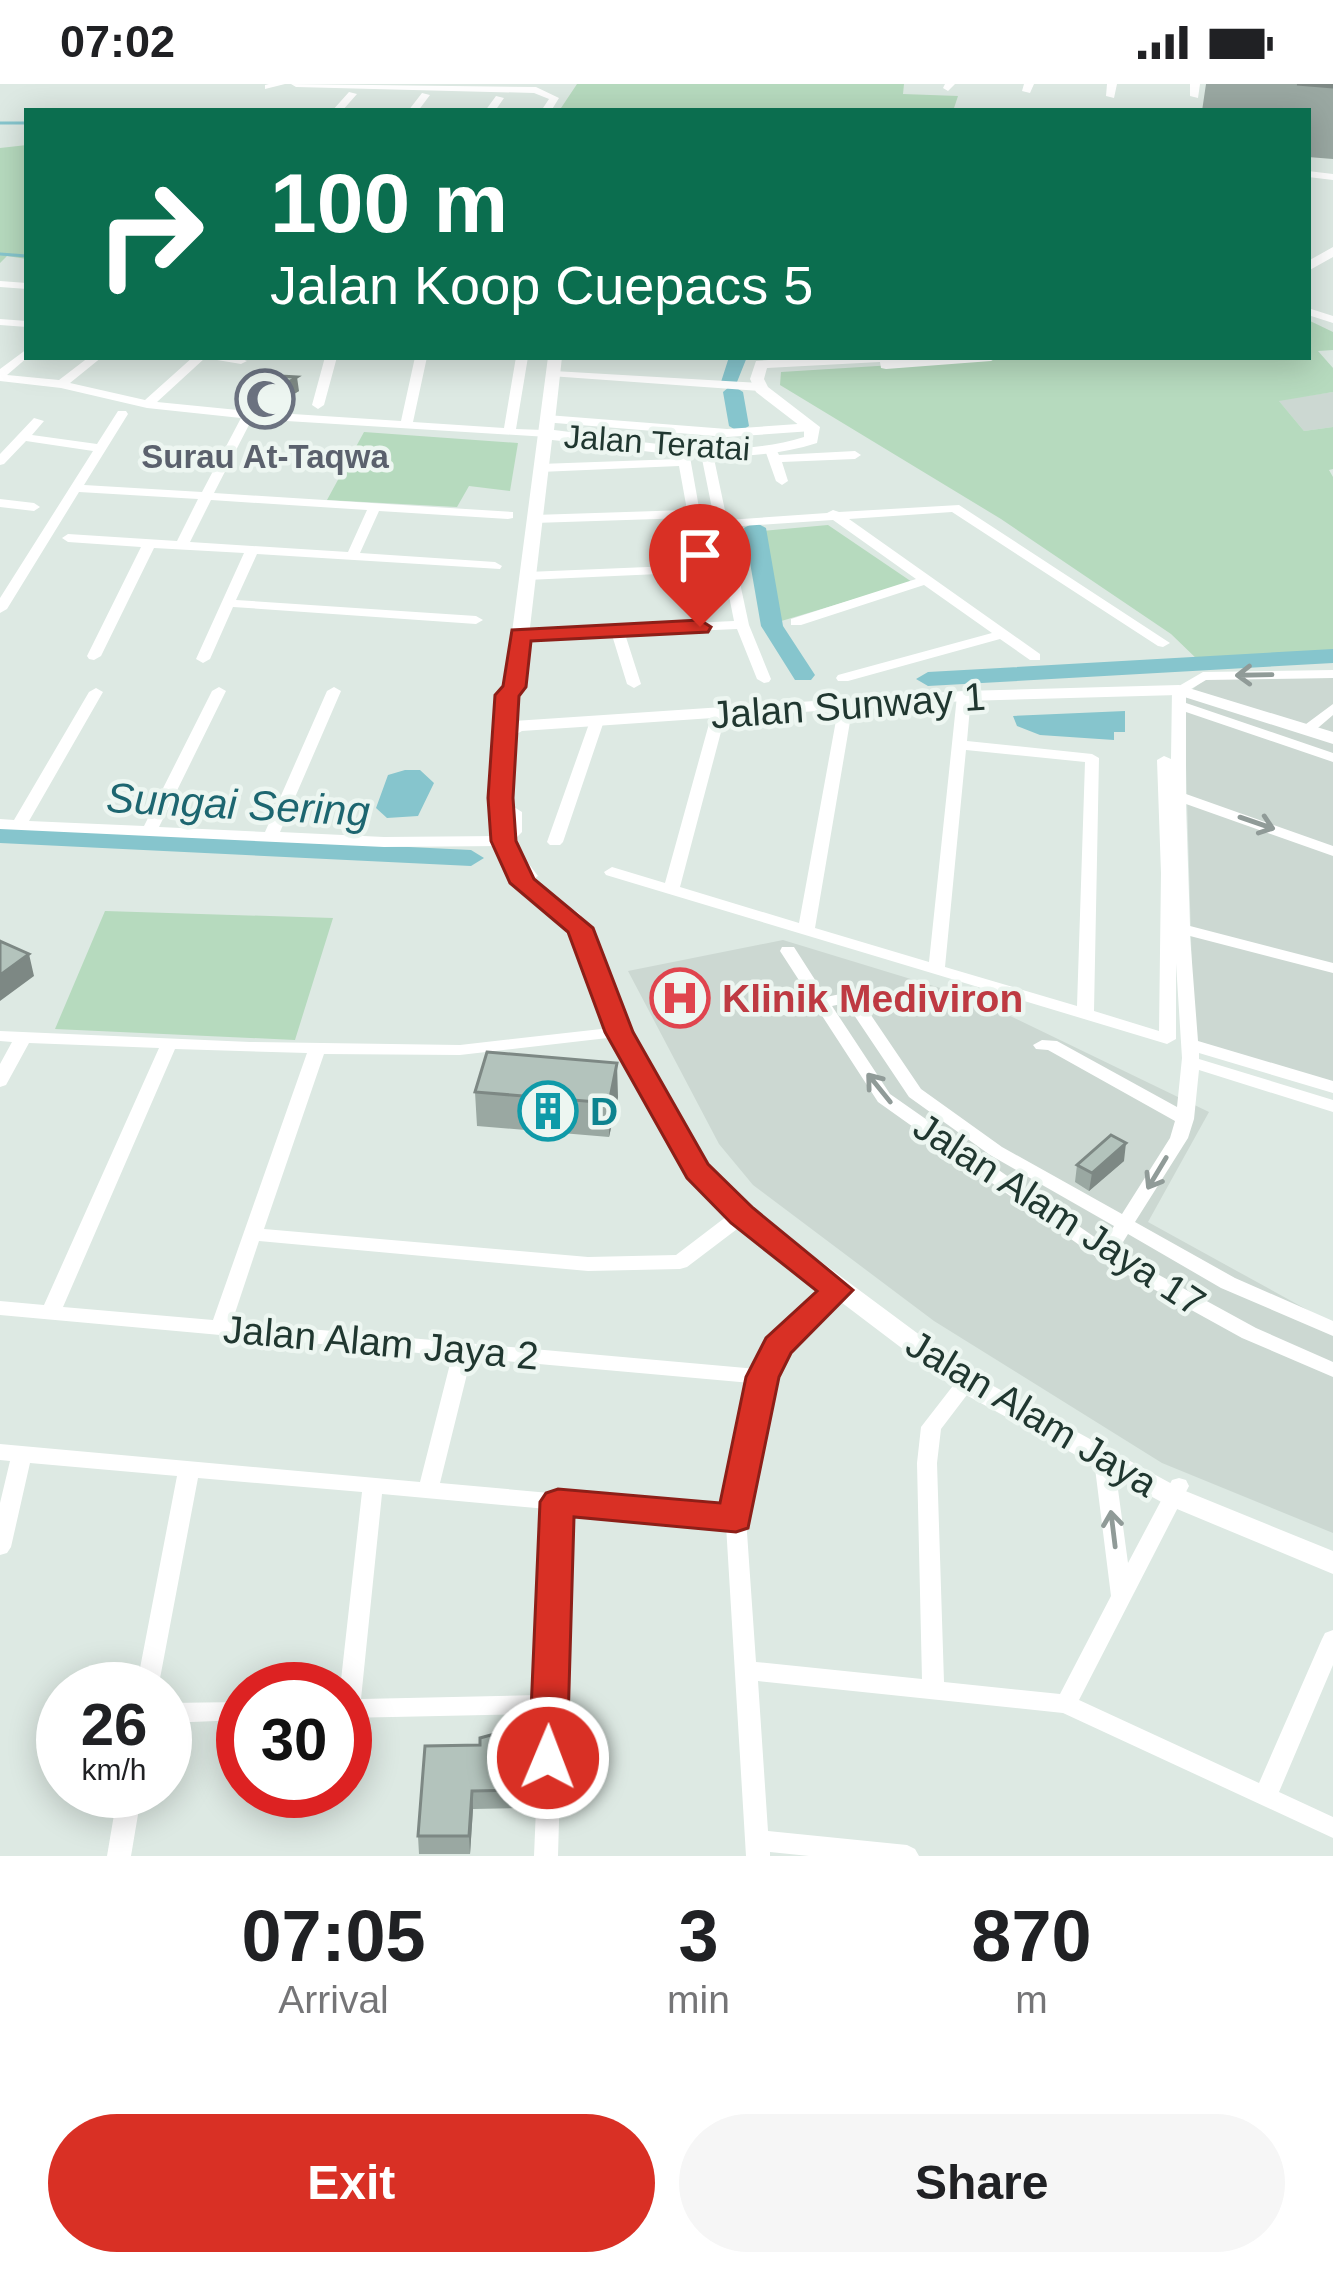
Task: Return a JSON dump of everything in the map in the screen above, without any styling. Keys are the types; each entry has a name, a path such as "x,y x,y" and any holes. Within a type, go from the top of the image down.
{"street":[{"path":"296,84 536,89 553,96 547,108"},
{"path":"340,108 352,94"},
{"path":"415,108 425,95"},
{"path":"492,108 499,98"},
{"path":"0,359 21,356"},
{"path":"0,377 21,356"},
{"path":"61,384 92,360"},
{"path":"148,404 197,360"},
{"path":"233,360 241,361"},
{"path":"318,405 330,360"},
{"path":"406,426 420,360"},
{"path":"509,432 521,360"},
{"path":"761,363 832,360"},
{"path":"761,363 880,365 952,360"},
{"name":"Jalan Teratai","path":"546,427 683,454 706,449 773,454 812,440 812,427 760,387 761,363"},
{"path":"0,824 270,837 503,841 514,832 517,726 507,695 514,687 554,365 760,387"},
{"path":"0,377 61,384 148,404 406,426 509,432 546,427 727,433 812,427"},
{"path":"0,609 122,414"},
{"path":"181,546 248,415"},
{"path":"0,461 38,421"},
{"path":"23,436 101,448"},
{"path":"706,449 742,625 764,679"},
{"path":"540,468 683,454 703,568"},
{"path":"782,481 773,454 855,455"},
{"path":"75,488 508,514"},
{"path":"782,509 913,499"},
{"path":"0,502 34,507"},
{"path":"352,557 375,506"},
{"path":"721,524 955,508 1163,644"},
{"path":"533,519 694,514"},
{"path":"833,514 1035,657"},
{"path":"68,538 495,566"},
{"path":"94,656 149,544"},
{"path":"203,658 252,550"},
{"path":"527,576 730,567"},
{"path":"796,622 926,580"},
{"path":"228,603 476,620"},
{"path":"520,635 742,625"},
{"path":"617,631 634,684"},
{"path":"844,678 1002,634"},
{"path":"1106,1254 1185,1119 1188,1053 1179,697 1203,676 1333,674"},
{"path":"149,831 219,691"},
{"path":"270,837 334,691"},
{"path":"19,825 96,692"},
{"path":"936,970 964,696"},
{"name":"Jalan Sunway 1","path":"517,726 964,696 1179,697 1333,738"},
{"path":"1179,697 1333,758"},
{"path":"806,931 846,704"},
{"path":"1307,730 1333,708"},
{"path":"671,890 719,713"},
{"path":"555,842 597,721"},
{"name":"Jalan Alam Jaya","path":"517,726 500,798 503,841 523,883 580,928 619,1032 697,1171 742,1215 837,1290 967,1384 1104,1460 1333,1563"},
{"path":"959,745 1092,758 1085,1016"},
{"path":"612,872 1167,1039 1164,760"},
{"path":"1181,797 1333,851"},
{"path":"513,805 530,876"},
{"path":"503,841 530,876"},
{"name":"Jalan Alam Jaya","path":"530,876 590,925 634,1031 699,1146 719,1176 752,1207 957,1363 1176,1491 1333,1551"},
{"path":"1182,929 1333,968"},
{"name":"Jalan Alam Jaya 17","path":"788,951 884,1098 1106,1254 1249,1333 1333,1370"},
{"path":"820,1003 850,997 915,1093 996,1150 1228,1283 1333,1329"},
{"path":"0,1036 460,1049 619,1032"},
{"path":"0,1081 23,1037"},
{"path":"51,1312 170,1042"},
{"path":"1042,1045 1051,1045 1185,1119"},
{"path":"220,1328 317,1048"},
{"path":"1188,1053 1333,1087"},
{"path":"1188,1053 1333,1106"},
{"path":"251,1234 588,1264 680,1262 742,1215"},
{"path":"837,1290 778,1346 763,1377 746,1447 736,1518 757,1848 908,1856"},
{"name":"Jalan Alam Jaya 2","path":"0,1308 763,1377"},
{"path":"428,1491 463,1350"},
{"path":"933,1688 927,1463 931,1427 967,1384"},
{"path":"0,1546 11,1453 736,1518"},
{"path":"1104,1460 1122,1597"},
{"path":"152,1662 189,1469"},
{"path":"352,1662 373,1486"},
{"path":"1066,1704 1176,1491"},
{"path":"546,1856 558,1502"},
{"path":"1265,1797 1333,1639"},
{"path":"745,1670 1066,1704 1333,1828"},
{"path":"372,1708 549,1704"},
{"path":"119,1856 125,1818"}],"shaded area":[{"path":"1333,392 1333,427 1304,431 1278,400"},
{"path":"1333,678 1333,1083 1194,1042 1184,696 1205,679"},
{"path":"783,940 973,998 1209,1112 1148,1222 1333,1324 1333,1533 1162,1463 934,1321 753,1185 719,1144 628,971"}],"green space":[{"path":"577,84 904,84 903,94 958,96 954,108 561,108"},
{"path":"24,145 24,259 7,256 0,263 0,148"},
{"path":"1311,321 1333,332 1333,350 1318,351 1333,368 1333,392 1279,401 1304,431 1333,427 1333,469 1329,470 1333,477 1333,652 1199,661 1171,634 1001,519 780,385 781,372 973,360 1311,360"},
{"path":"364,432 518,443 510,491 469,486 457,507 327,500"},
{"path":"828,525 912,582 778,622 762,531"},
{"path":"105,911 333,918 295,1040 55,1029"}],"water":[{"path":"1125,711 1125,732 1114,732 1114,740 1040,735 1017,726 1013,716"},
{"path":"420,770 434,783 418,816 387,818 376,808 388,775"}],"building":[{"path":"263,375 297,377 271,393 246,386"},
{"path":"0,941 29,954 0,975"},
{"path":"487,1052 617,1063 609,1103 475,1092"},
{"path":"1111,1135 1126,1143 1092,1173 1077,1165"},
{"path":"509,1730 509,1737 528,1736 527,1790 472,1791 469,1836 418,1836 425,1746 480,1745 480,1738"}],"waterway":[{"path":"0,123 24,123"},
{"path":"0,254 24,256"},
{"path":"731,382 737,360"},
{"path":"733,392 739,426"},
{"path":"755,528 772,626 803,675"},
{"name":"Sungai Sering","path":"928,679 1333,656"},
{"name":"Sungai Sering","path":"0,835 471,858"}],"place":[{"name":"Surau At-Taqwa","path":"265,399"},
{"name":"Klinik Mediviron","path":"680,998"},
{"name":"D","path":"548,1111"}],"route":[{"path":"548,1758 558,1502 736,1518 763,1377 778,1346 837,1290 742,1215 697,1171 619,1032 580,928 572,917 523,883 503,841 500,798 507,695 514,687 520,635 700,627"}]}
